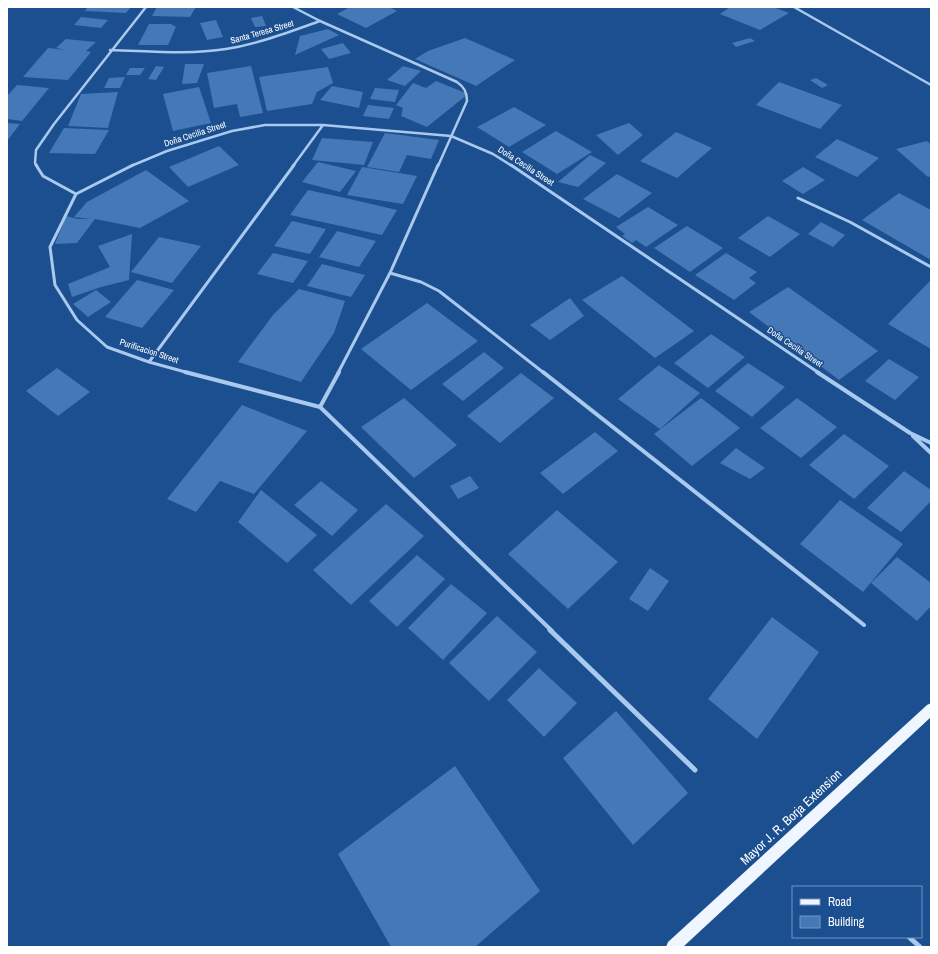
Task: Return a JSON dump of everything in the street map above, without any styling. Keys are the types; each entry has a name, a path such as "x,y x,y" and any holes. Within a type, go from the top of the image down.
{"main road":[{"name":"Mayor J. R. Borja Extension","path":"675,945 931,709"}],"street":[{"path":"76,194 43,176 35,163 36,150 110,50 146,7"},
{"path":"293,7 320,21 457,82 465,87 468,93 468,101 450,136 390,273 320,407 695,770"},
{"path":"794,7 931,85"},
{"name":"Santa Teresa Street","path":"110,50 188,53 226,49 251,44 320,21"},
{"name":"Doña Cecilia Street","path":"76,194 128,167 167,151 232,131 266,125 323,126 450,136 493,154 516,168 696,291 910,433 931,443"},
{"path":"149,362 323,126"},
{"name":"Purificacion Street","path":"76,194 65,214 50,248 55,285 77,320 107,347 149,362 320,407"},
{"path":"798,198 850,222 931,267"},
{"path":"390,273 421,282 439,291 459,305 864,625"},
{"name":"Doña Cecilia Street","path":"910,433 931,453"},
{"path":"910,938 920,947"}],"building":[{"path":"88,7 131,7 126,13 85,11"},
{"path":"157,7 196,7 190,17 152,16"},
{"path":"350,7 389,7 397,11 366,28 337,14"},
{"path":"730,7 773,7 789,13 760,30 720,14"},
{"path":"262,16 266,26 255,27 251,18"},
{"path":"81,17 108,20 101,28 74,25"},
{"path":"216,20 223,37 207,40 200,23"},
{"path":"149,24 171,24 176,27 168,45 138,45"},
{"path":"328,29 339,35 295,55 300,36"},
{"path":"465,38 515,60 476,86 415,59 428,51"},
{"path":"750,38 755,41 736,47 732,43"},
{"path":"66,39 96,42 86,51 91,52 68,80 23,77 48,48 66,50 56,48"},
{"path":"343,43 351,53 329,59 321,49"},
{"path":"185,64 204,64 197,83 182,84"},
{"path":"156,66 164,67 156,80 148,79"},
{"path":"251,66 263,113 240,117 237,104 214,108 207,73"},
{"path":"403,66 421,71 405,86 387,80"},
{"path":"328,67 333,83 317,92 312,104 267,111 259,77"},
{"path":"130,68 145,68 140,75 126,75"},
{"path":"125,77 120,88 104,88 109,78"},
{"path":"816,78 828,85 822,88 810,80"},
{"path":"436,81 468,94 427,127 401,116 403,108 396,105 413,83 426,88"},
{"path":"779,82 842,105 820,129 756,105"},
{"path":"17,85 49,88 22,121 7,119 7,96"},
{"path":"332,86 363,92 359,108 320,100"},
{"path":"199,87 211,123 173,131 163,94"},
{"path":"375,88 399,90 395,102 370,99"},
{"path":"118,92 108,128 68,126 81,94"},
{"path":"368,105 394,108 389,119 363,116"},
{"path":"514,107 546,125 509,147 477,127"},
{"path":"7,123 20,124 7,141"},
{"path":"629,123 643,135 618,155 596,135"},
{"path":"64,128 109,130 95,154 49,153"},
{"path":"556,131 592,152 557,174 522,152"},
{"path":"676,132 712,148 677,178 640,161"},
{"path":"385,133 439,140 431,159 407,155 399,172 367,167"},
{"path":"322,138 373,142 364,165 312,160"},
{"path":"837,139 879,158 857,177 815,157"},
{"path":"927,141 931,145 931,176 928,177 896,149"},
{"path":"219,146 239,165 188,187 169,167"},
{"path":"590,155 606,163 578,187 558,182"},
{"path":"318,162 356,171 340,192 302,182"},
{"path":"362,167 417,176 403,204 347,195"},
{"path":"803,167 825,180 803,194 782,181"},
{"path":"146,170 189,201 140,228 95,219 77,243 55,244 66,216 78,219 90,219 74,217 87,202"},
{"path":"617,174 652,193 619,218 583,199"},
{"path":"308,190 397,210 382,235 290,215"},
{"path":"899,193 931,210 931,260 862,220"},
{"path":"648,207 678,225 646,247 636,240 632,243 622,236 625,234 616,227"},
{"path":"768,216 800,234 770,257 738,238"},
{"path":"292,221 326,229 310,254 274,246"},
{"path":"821,222 845,235 833,247 808,234"},
{"path":"687,226 723,248 690,272 654,248"},
{"path":"337,231 376,241 359,267 319,257"},
{"path":"132,234 129,280 101,287 72,297 68,284 110,267 98,246"},
{"path":"159,237 201,246 172,283 131,272"},
{"path":"273,253 308,261 293,283 257,274"},
{"path":"726,253 757,272 749,278 756,283 734,300 695,275"},
{"path":"322,264 365,275 351,297 307,286"},
{"path":"622,276 694,331 655,358 582,300"},
{"path":"137,280 174,290 142,328 105,317"},
{"path":"931,280 931,349 888,324"},
{"path":"788,287 878,351 839,380 749,312"},
{"path":"299,289 345,301 334,333 301,382 238,362 273,315"},
{"path":"96,290 111,302 88,317 73,304"},
{"path":"570,298 584,316 550,340 530,325"},
{"path":"427,303 478,341 411,390 361,349"},
{"path":"711,334 745,357 708,388 674,363"},
{"path":"484,352 504,368 463,401 442,384"},
{"path":"889,359 919,377 895,400 865,381"},
{"path":"748,363 785,387 752,417 715,391"},
{"path":"659,365 700,393 660,429 618,399"},
{"path":"57,368 90,392 58,416 26,391"},
{"path":"521,373 554,398 500,443 467,416"},
{"path":"404,398 457,445 414,478 361,427"},
{"path":"701,398 740,428 692,466 654,434"},
{"path":"797,398 837,427 801,458 760,428"},
{"path":"242,405 307,431 254,494 220,481 196,512 167,499"},
{"path":"595,432 618,451 563,494 540,473"},
{"path":"844,434 889,466 854,499 809,465"},
{"path":"736,448 765,468 750,479 720,463"},
{"path":"904,471 931,490 931,501 901,532 867,508"},
{"path":"470,476 479,488 458,499 450,486"},
{"path":"321,481 358,510 332,536 294,505"},
{"path":"261,490 317,535 287,563 238,522"},
{"path":"840,500 903,544 863,592 800,544"},
{"path":"386,504 424,536 351,605 313,570"},
{"path":"557,510 618,562 568,609 508,554"},
{"path":"417,555 445,579 397,627 369,601"},
{"path":"897,557 931,583 931,606 917,621 871,583"},
{"path":"650,568 669,581 648,611 629,599"},
{"path":"451,584 487,613 443,660 408,628"},
{"path":"497,616 537,652 489,701 449,663"},
{"path":"772,617 819,652 757,739 708,699"},
{"path":"539,668 577,703 544,737 507,700"},
{"path":"616,711 688,793 633,845 563,758"},
{"path":"455,766 540,891 475,947 391,947 338,854"}]}
